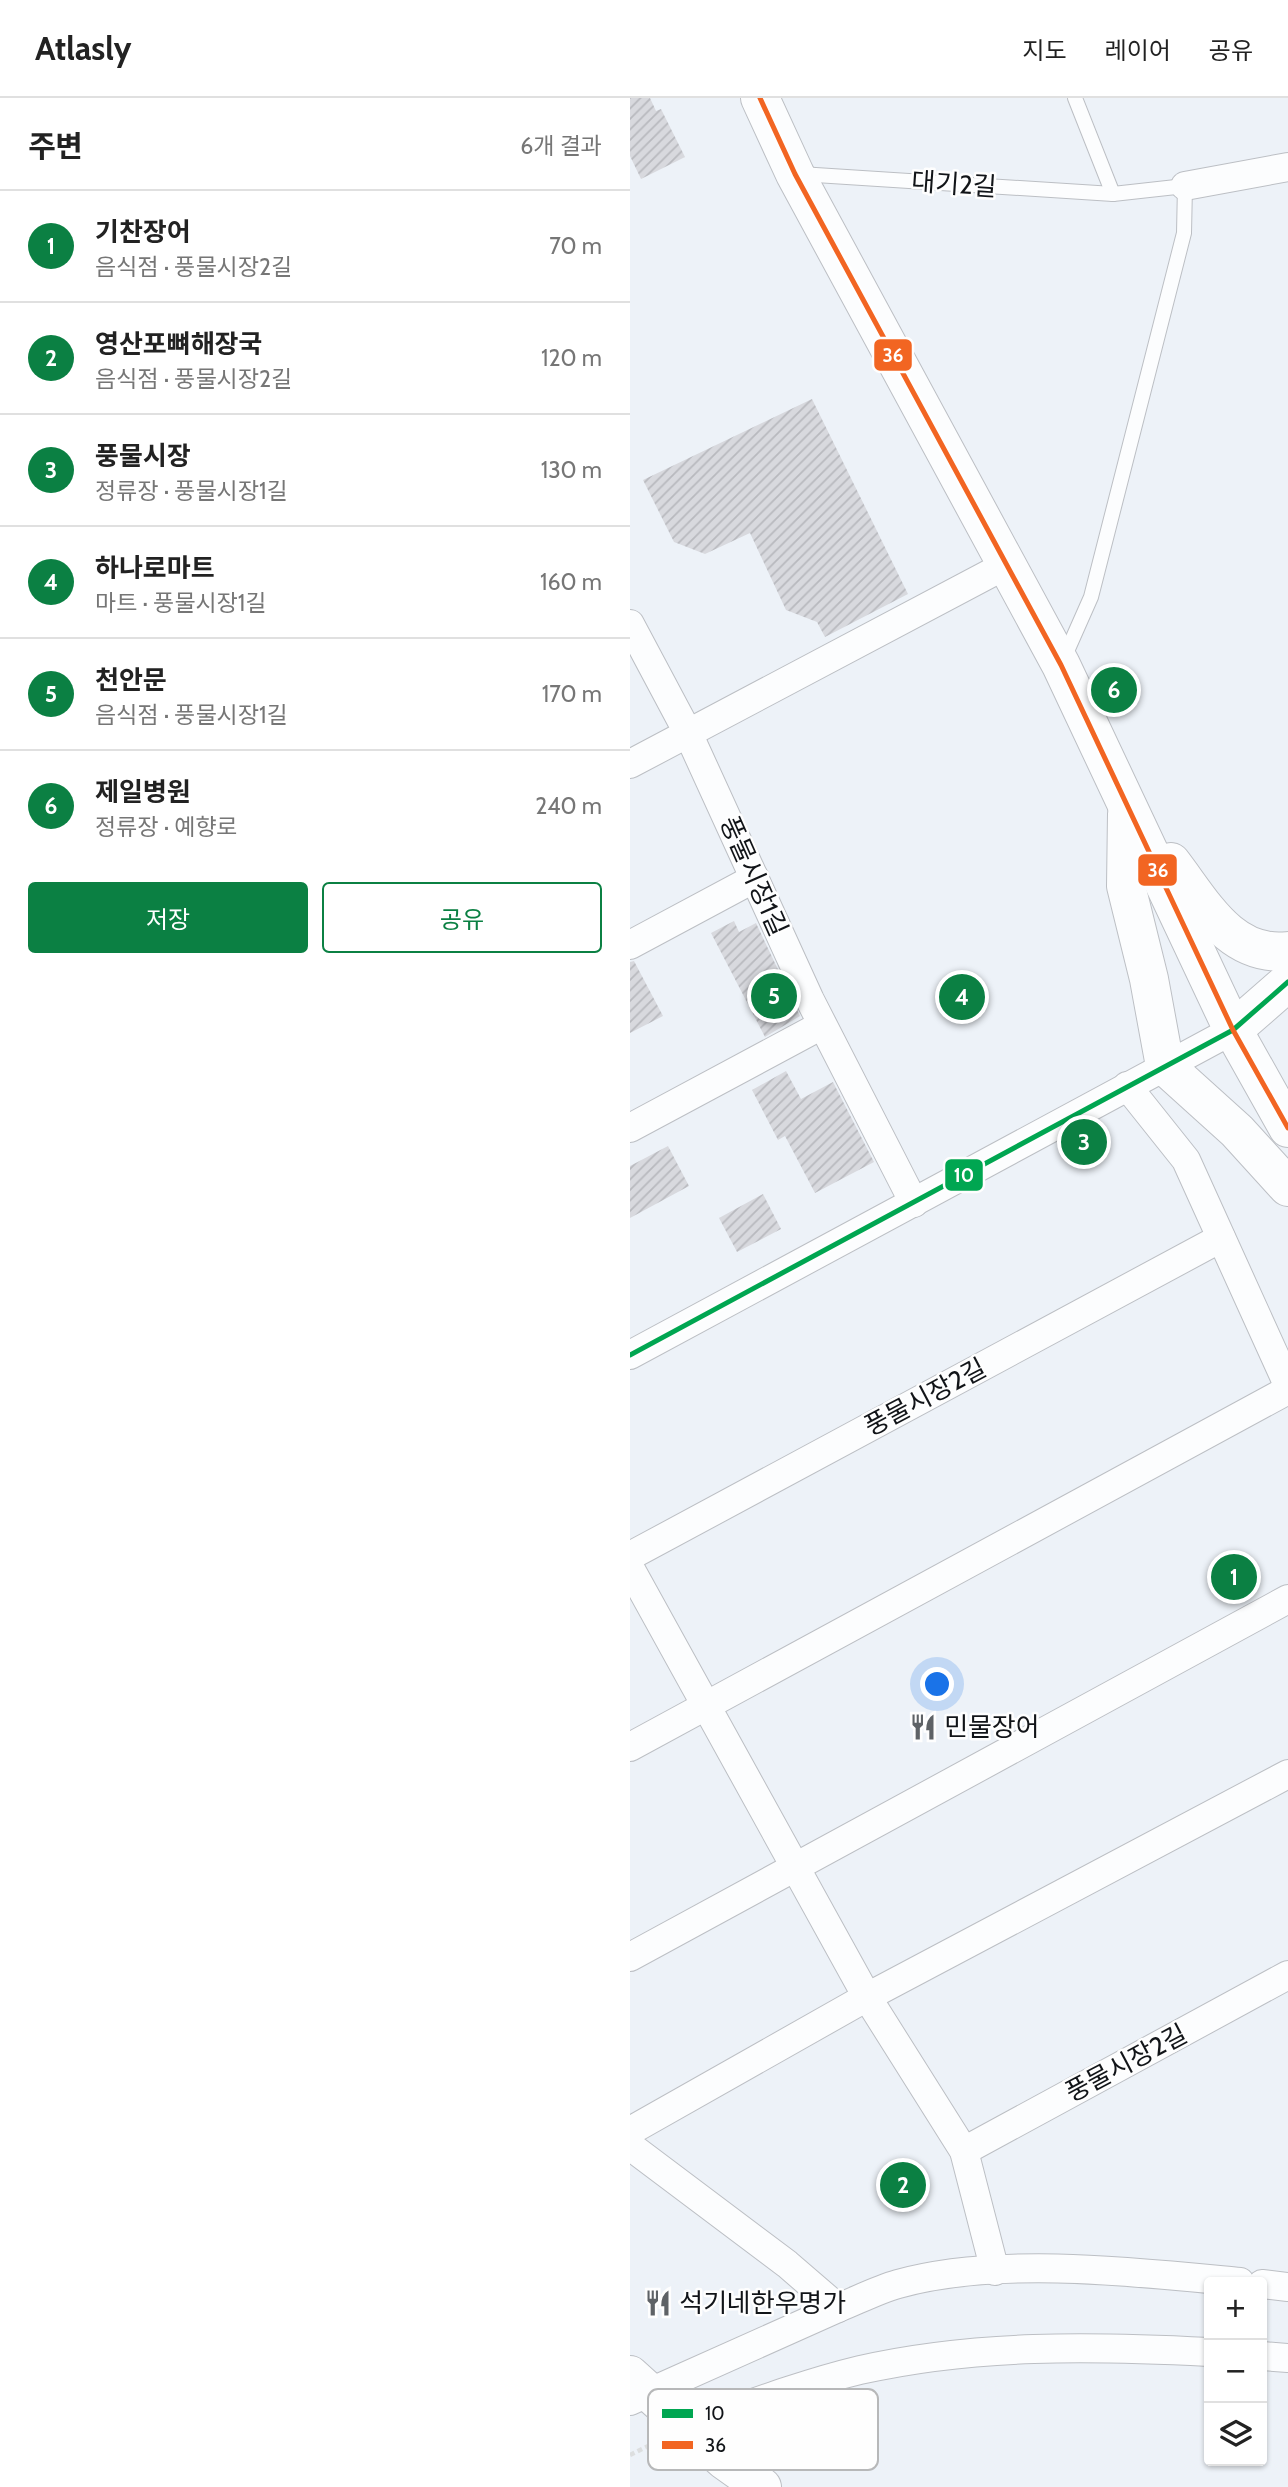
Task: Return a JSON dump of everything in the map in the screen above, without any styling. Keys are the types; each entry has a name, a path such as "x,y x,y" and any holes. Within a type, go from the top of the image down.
{"main road":[{"path":"760,98 795,174 1060,665 1233,1030 1288,1128"},
{"path":"1127,805 1221,926 1241,944 1261,951 1288,951"},
{"path":"1127,805 1126,886 1149,978 1165,1066 1237,1131 1288,1187"},
{"path":"1233,1030 1288,982"},
{"path":"738,2470 762,2487"}],"street":[{"name":"대기2길","path":"1185,186 1288,167"},
{"path":"630,764 1006,565"},
{"name":"풍물시장1길","path":"630,624 688,733 822,1025 914,1203"},
{"path":"630,945 755,878"},
{"path":"630,1128 822,1025"},
{"path":"630,1355 1233,1030"},
{"path":"630,1747 1288,1388 1186,1160 1127,1086"},
{"name":"풍물시장2길","path":"630,1556 1221,1238"},
{"path":"630,1568 867,1997 964,2151 995,2271"},
{"path":"630,1956 1288,1599"},
{"path":"630,2130 867,1997 1288,1774"},
{"name":"풍물시장2길","path":"964,2151 1288,1975"},
{"path":"630,2146 787,2264 838,2308"},
{"path":"637,2389 906,2282 963,2272 1060,2270 1204,2280"},
{"path":"1267,2285 1288,2287"},
{"path":"792,2389 848,2374 957,2354 1062,2347 1204,2352"},
{"path":"1267,2356 1288,2358"}],"lane":[{"path":"1075,98 1113,194"},
{"name":"대기2길","path":"795,174 1113,194 1185,186"},
{"path":"1060,665 1091,597 1184,233 1185,186"}],"building":[{"path":"630,98 650,98 656,111 661,109 685,157 641,179 630,156"},
{"path":"812,399 908,594 825,637 817,622 786,610 750,533 705,554 674,542 643,480"},
{"path":"734,921 739,932 756,923 800,1016 765,1037 711,933"},
{"path":"634,961 663,1016 630,1033 630,962"},
{"path":"786,1071 801,1099 833,1082 874,1162 815,1193 785,1136 778,1140 752,1090"},
{"path":"668,1146 689,1186 630,1218 630,1166"},
{"path":"763,1194 781,1229 737,1252 719,1218"}],"transit line":[{"name":"36","path":"760,98 795,174 1061,665 1233,1030 1288,1128"},
{"name":"10","path":"630,1355 1233,1030 1288,982"}],"place":[{"name":"제일병원","path":"1114,690"},
{"name":"천안문","path":"774,996"},
{"name":"하나로마트","path":"962,997"},
{"name":"풍물시장","path":"1084,1142"},
{"name":"기찬장어","path":"1234,1577"},
{"name":"민물장어","path":"923,1727"},
{"name":"영산포뼈해장국","path":"903,2185"},
{"name":"석기네한우명가","path":"658,2303"}]}
